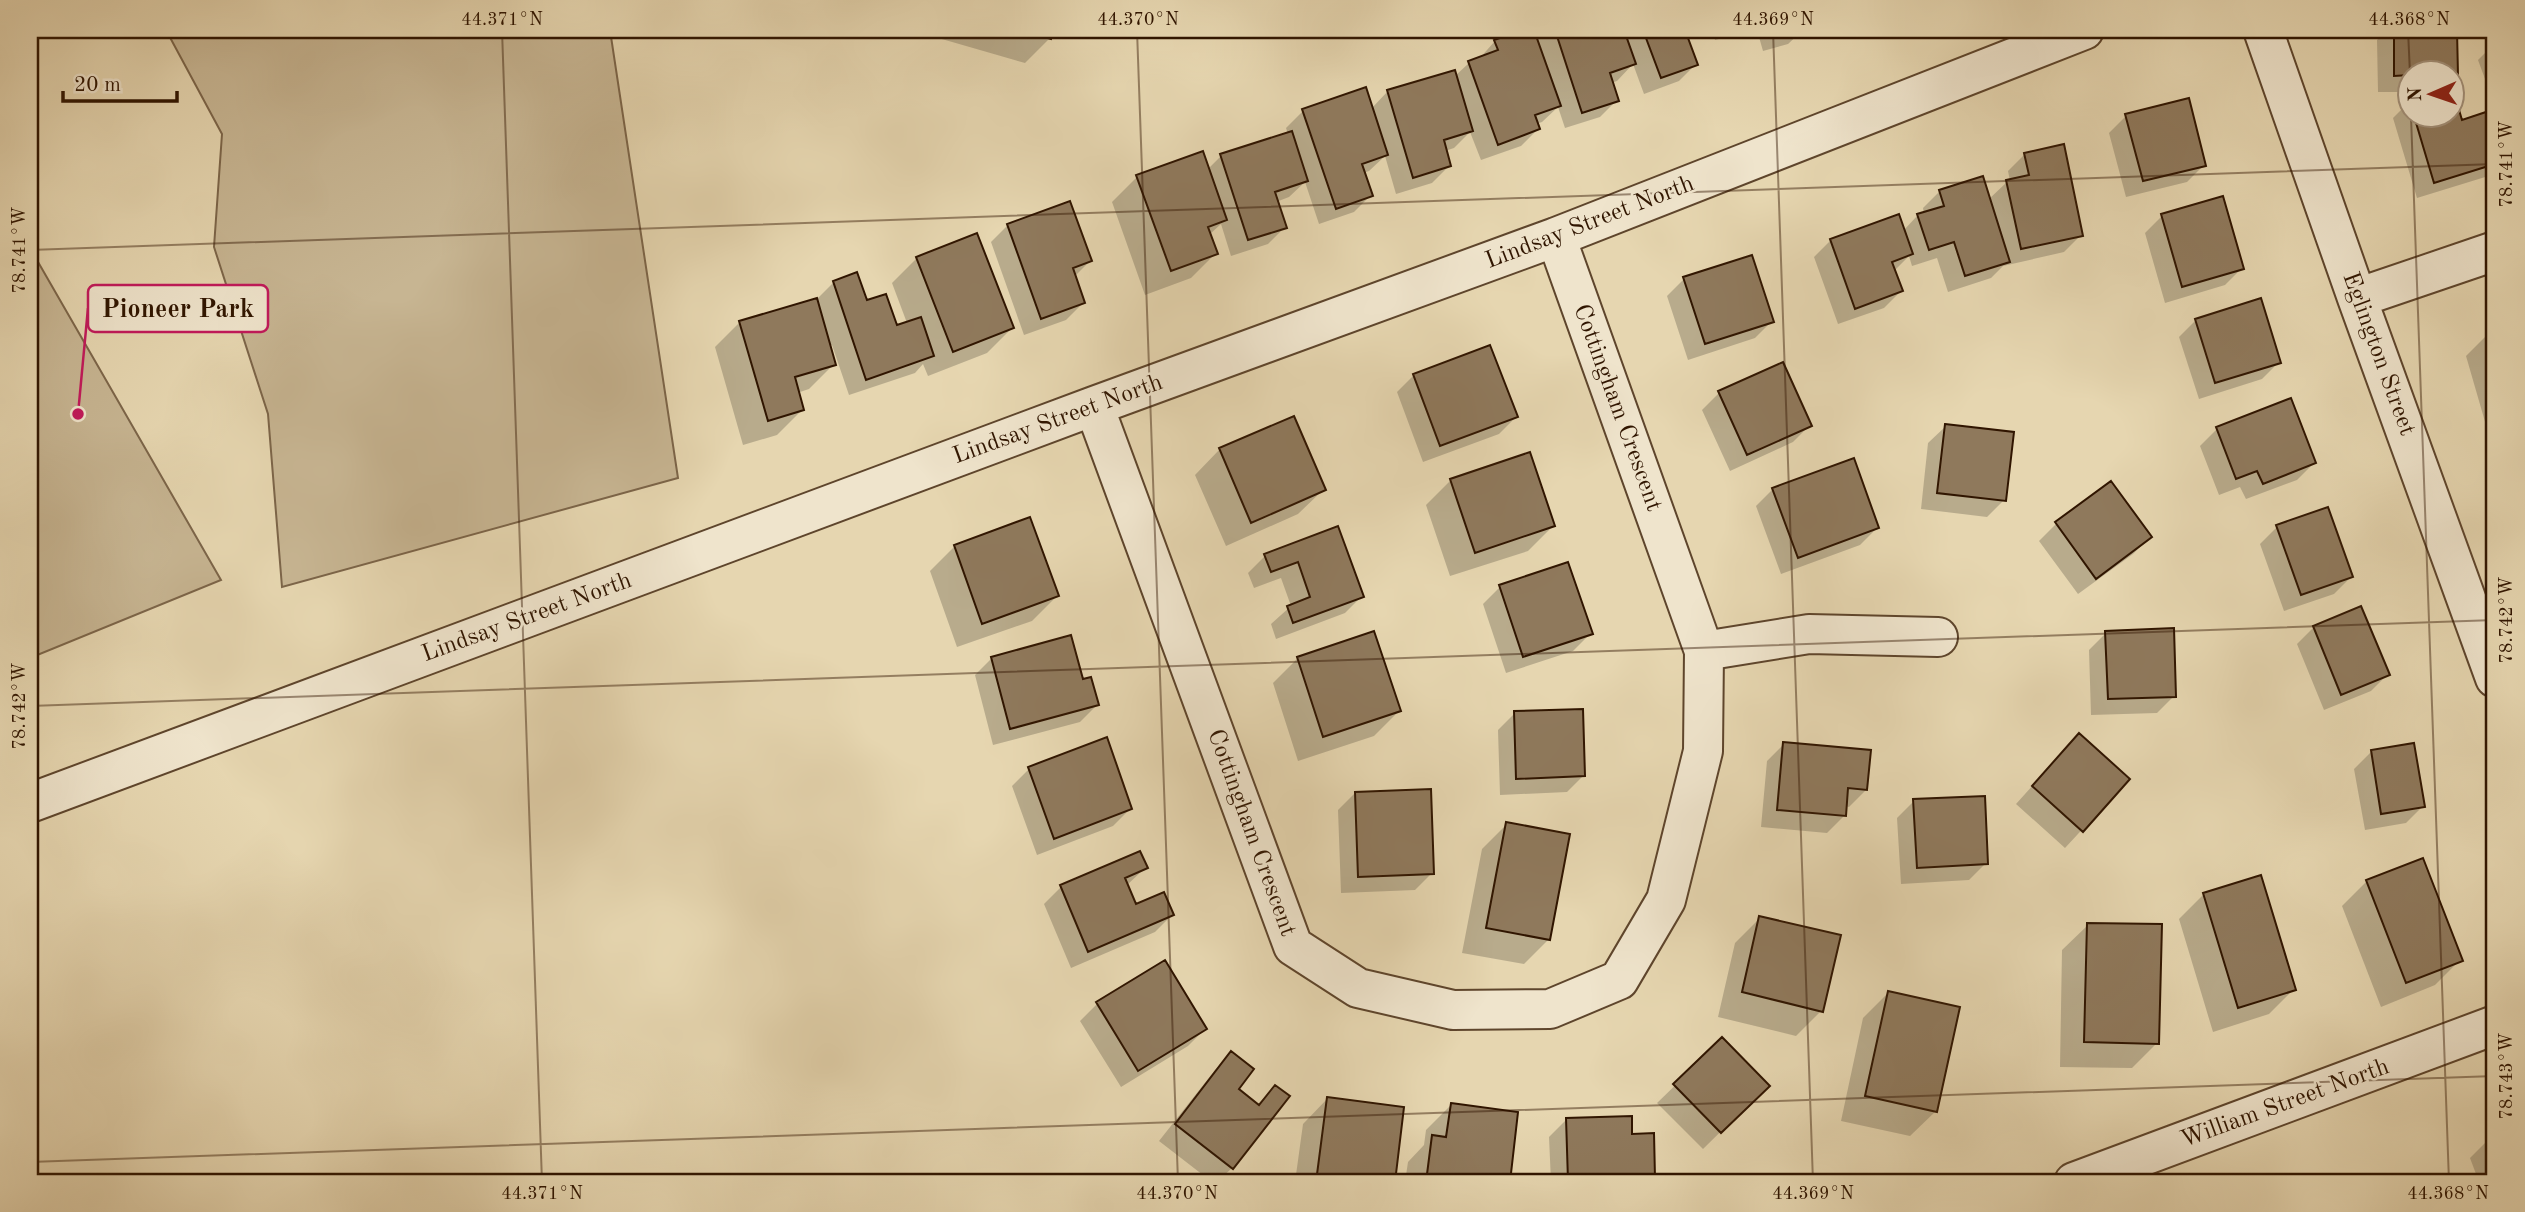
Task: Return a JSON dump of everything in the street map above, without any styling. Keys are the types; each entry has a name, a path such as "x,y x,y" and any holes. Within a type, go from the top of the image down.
{"street":[{"name":"Lindsay Street North","path":"30,803 1094,406 1556,237 2084,30"},
{"name":"Eglington Street","path":"2263,30 2495,678"},
{"name":"Cottingham Crescent","path":"1094,406 1293,946 1358,988 1453,1010 1550,1009 1619,980 1666,900 1703,751 1704,651 1556,237"},
{"path":"2357,298 2495,251"},
{"path":"1704,651 1809,634 1938,637"},
{"name":"William Street North","path":"2074,1182 2495,1025"}],"shaded area":[{"path":"166,30 610,30 678,478 282,587 268,414 214,247 222,134"},
{"path":"30,248 221,580 30,658"}],"building":[{"path":"1021,30 1054,30 1051,39"},
{"path":"1523,30 1534,30 1561,106 1535,115 1540,129 1498,145 1468,61 1498,50 1494,40"},
{"path":"1555,30 1624,30 1636,64 1610,73 1619,101 1582,113"},
{"path":"1643,30 1685,30 1698,65 1661,78"},
{"path":"1778,30 1799,30 1779,35"},
{"path":"2394,30 2457,30 2458,60 2396,60 2394,76"},
{"path":"1455,70 1473,131 1444,140 1451,166 1413,178 1387,90"},
{"path":"1366,87 1388,155 1362,164 1373,196 1336,209 1302,109"},
{"path":"2189,98 2206,166 2143,181 2125,114"},
{"path":"2495,109 2495,164 2434,183 2418,130 2466,130 2466,119"},
{"path":"1292,131 1308,181 1275,192 1287,228 1248,240 1220,154"},
{"path":"2064,144 2083,236 2021,249 2006,180 2029,175 2024,153"},
{"path":"1203,151 1227,220 1208,227 1218,254 1171,271 1136,175"},
{"path":"1983,176 2010,262 1965,276 1954,242 1929,250 1917,214 1944,206 1939,190"},
{"path":"2223,196 2244,269 2182,287 2161,214"},
{"path":"1070,201 1092,261 1073,268 1085,303 1041,319 1007,224"},
{"path":"1899,214 1913,254 1892,262 1903,291 1855,309 1830,239"},
{"path":"977,233 1014,328 953,352 916,257"},
{"path":"1752,255 1774,322 1705,344 1683,277"},
{"path":"857,272 867,300 886,294 897,325 921,317 934,356 866,380 833,281"},
{"path":"817,298 836,365 795,377 804,410 768,421 739,321"},
{"path":"2261,298 2281,363 2215,383 2195,319"},
{"path":"2495,328 2495,348 2490,330"},
{"path":"1490,345 1518,417 1440,446 1413,374"},
{"path":"1783,362 1812,426 1747,455 1718,391"},
{"path":"2291,398 2316,463 2263,484 2257,471 2236,479 2216,427"},
{"path":"1294,416 1326,490 1251,523 1219,448"},
{"path":"1945,424 2014,432 2006,501 1937,493"},
{"path":"1530,452 1555,526 1475,553 1450,479"},
{"path":"1854,458 1879,528 1798,558 1772,488"},
{"path":"2111,481 2152,537 2096,579 2055,522"},
{"path":"2328,507 2353,577 2301,595 2276,525"},
{"path":"1030,517 1059,596 982,624 954,545"},
{"path":"1338,526 1364,597 1293,623 1287,606 1310,597 1298,562 1271,572 1264,554"},
{"path":"1568,562 1593,634 1523,657 1499,585"},
{"path":"2361,606 2390,675 2341,695 2313,626"},
{"path":"2174,628 2176,697 2108,699 2105,631"},
{"path":"1374,631 1401,711 1323,737 1297,657"},
{"path":"1071,635 1083,679 1091,677 1099,705 1010,729 991,657"},
{"path":"1583,709 1585,776 1516,779 1514,711"},
{"path":"2079,733 2130,779 2083,832 2032,786"},
{"path":"1107,737 1132,809 1054,839 1028,767"},
{"path":"1783,742 1871,750 1867,790 1848,788 1846,816 1777,810"},
{"path":"2414,743 2425,807 2381,814 2371,750"},
{"path":"1431,789 1434,874 1358,877 1355,792"},
{"path":"1985,796 1988,864 1917,868 1913,799"},
{"path":"1506,822 1570,834 1550,940 1486,928"},
{"path":"1140,851 1148,868 1125,878 1136,904 1164,892 1174,915 1088,952 1060,885"},
{"path":"2423,858 2463,961 2406,983 2366,880"},
{"path":"2261,875 2296,990 2238,1008 2203,893"},
{"path":"1759,916 1841,935 1823,1012 1742,992"},
{"path":"2087,923 2162,924 2159,1044 2084,1042"},
{"path":"1165,960 1207,1029 1138,1071 1096,1002"},
{"path":"1888,991 1960,1007 1937,1112 1865,1096"},
{"path":"1722,1037 1770,1086 1721,1133 1673,1084"},
{"path":"1231,1051 1254,1069 1239,1089 1259,1105 1275,1085 1290,1096 1233,1169 1175,1124"},
{"path":"1327,1097 1404,1107 1395,1182 1316,1182"},
{"path":"1451,1103 1518,1112 1510,1182 1426,1182 1432,1135 1446,1137"},
{"path":"1632,1116 1632,1134 1654,1133 1655,1178 1568,1181 1566,1118"},
{"path":"2384,1175 2386,1182 2365,1182"}],"place":[{"name":"Pioneer Park","path":"78,414"}]}
